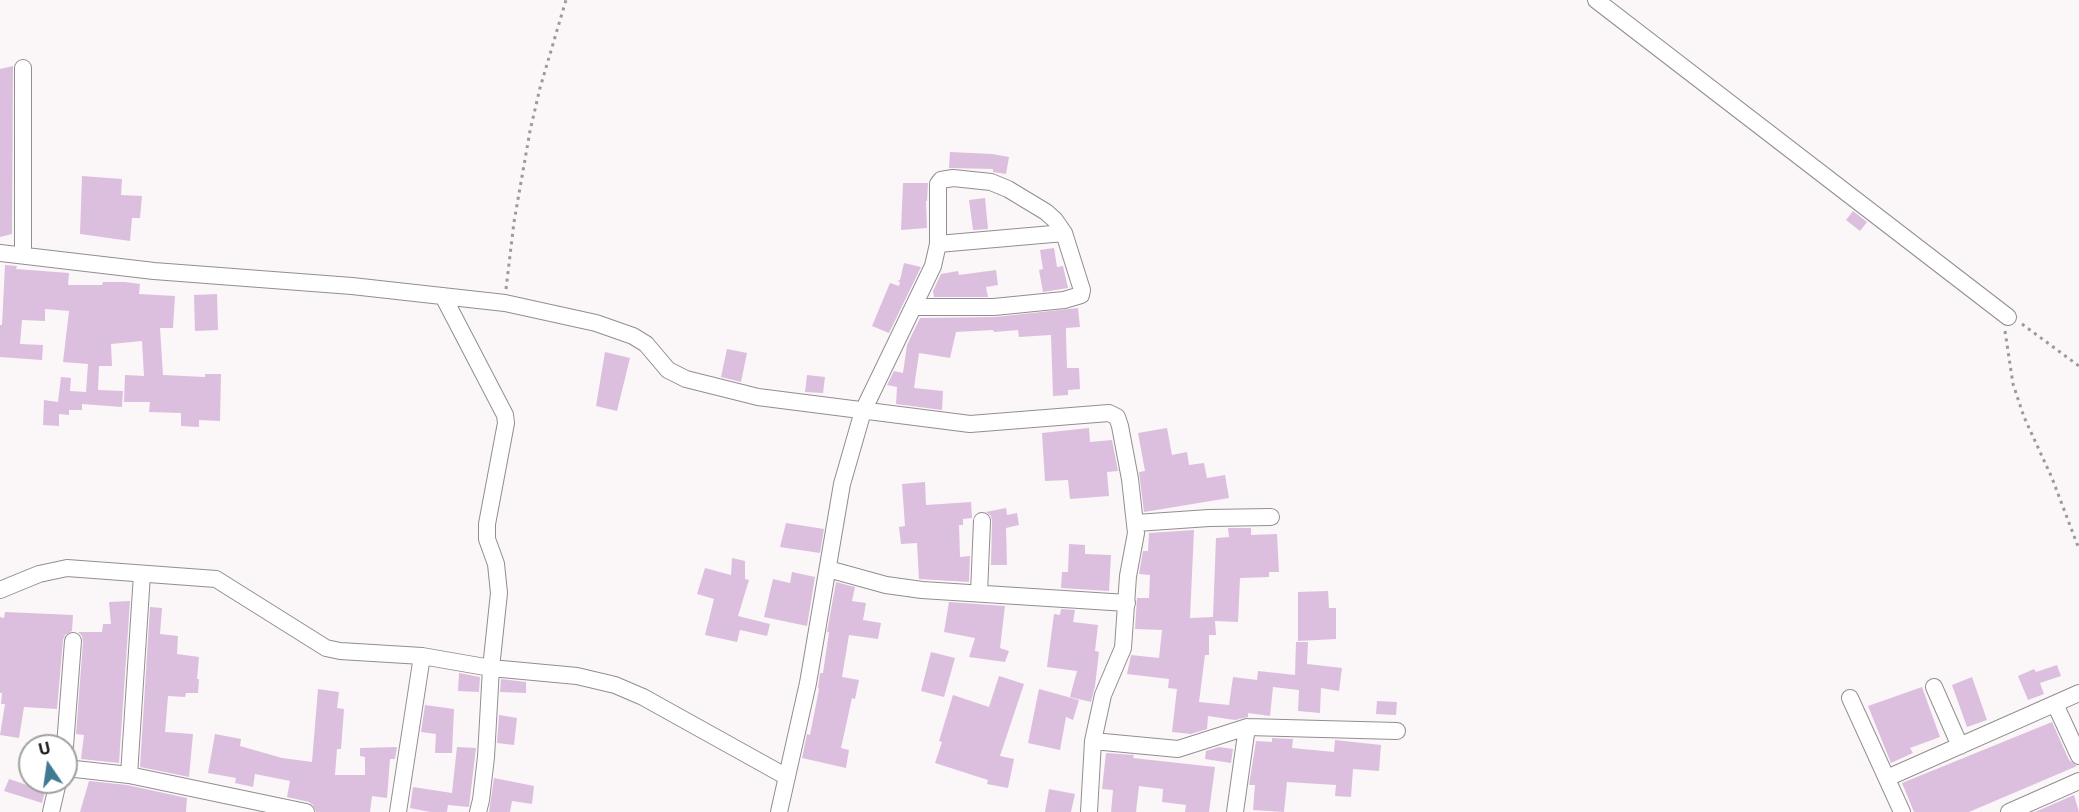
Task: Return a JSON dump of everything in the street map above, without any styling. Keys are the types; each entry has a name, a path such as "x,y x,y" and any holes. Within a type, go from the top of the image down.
{"street":[{"path":"1596,0 2008,317"},
{"path":"23,68 23,254"},
{"path":"779,812 808,683 842,484 863,411 933,266 938,244 938,184 941,180 953,178 991,182 1008,189 1046,212 1064,233 1082,290 1081,295 1064,300 994,307 914,307"},
{"path":"938,244 1064,233"},
{"path":"0,252 154,271 352,286 505,303 596,323 633,336 646,344 668,370 686,379 758,397 970,424 1109,413 1119,420 1136,523 1124,648 1103,695 1093,741 1089,812"},
{"path":"444,296 505,415 506,423 487,524 490,550 496,564 499,593 491,668 486,757 481,800 477,812"},
{"path":"1136,523 1271,517"},
{"path":"979,593 982,521"},
{"path":"0,590 39,574 67,568 216,579 228,584 326,648 340,651 422,656 491,668 577,676 615,685 643,697 787,777"},
{"path":"828,569 886,585 922,590 1127,603"},
{"path":"129,775 142,574"},
{"path":"66,734 73,641"},
{"path":"398,812 422,656"},
{"path":"1934,687 1960,746"},
{"path":"1887,778 2079,693"},
{"path":"1850,698 1902,812"},
{"path":"2055,704 2079,756"},
{"path":"1093,741 1178,749 1247,727 1397,731"},
{"path":"1235,812 1247,727"},
{"path":"78,769 129,775 306,812"},
{"path":"2009,812 2079,781"},
{"path":"51,812 55,794"}],"path":[{"path":"505,303 514,222 530,130 566,0"},
{"path":"2079,366 2015,318 2005,319 2013,384 2024,417 2052,478 2079,549"}],"building":[{"path":"13,66 12,234 0,237 0,69"},
{"path":"950,152 1009,157 1006,174 993,172 993,169 949,168"},
{"path":"82,176 122,179 121,195 142,196 140,218 132,218 130,241 80,234"},
{"path":"903,183 928,183 927,228 901,230"},
{"path":"985,198 988,229 973,230 969,200"},
{"path":"1853,211 1867,222 1860,231 1846,220"},
{"path":"1054,248 1057,267 1063,266 1068,288 1043,292 1039,270 1043,269 1040,250"},
{"path":"904,263 921,267 889,333 872,326 890,283 899,286 900,282 897,281 900,280"},
{"path":"5,265 17,266 16,269 69,273 68,285 125,282 140,284 139,294 175,296 173,328 160,328 163,375 205,377 205,374 221,374 220,421 199,420 199,427 181,426 181,413 149,412 150,402 124,402 125,375 144,376 142,341 111,344 112,366 99,366 98,390 123,391 122,407 82,404 82,410 69,410 69,415 59,414 59,426 43,425 44,400 58,402 61,377 71,378 70,391 86,392 88,364 63,362 69,311 45,309 45,321 22,320 20,344 43,345 42,360 0,357"},
{"path":"996,270 998,285 986,287 988,297 934,297 933,291 941,274 958,271 959,275"},
{"path":"217,294 218,330 195,331 194,295"},
{"path":"1078,308 1080,327 1066,328 1066,335 1067,368 1079,368 1080,389 1068,390 1068,395 1053,396 1051,335 1019,337 1018,330 956,332 950,358 919,353 914,388 943,391 942,410 896,404 897,387 887,385 894,371 903,373 907,345 920,318 995,317"},
{"path":"727,349 747,353 741,382 721,377"},
{"path":"605,352 630,358 617,411 596,406"},
{"path":"807,375 825,377 823,393 805,392"},
{"path":"1089,428 1090,442 1112,440 1118,471 1107,472 1109,496 1070,499 1068,480 1045,481 1042,433"},
{"path":"1167,428 1172,455 1187,452 1189,465 1204,463 1207,478 1225,475 1229,498 1144,512 1139,472 1145,471 1138,433"},
{"path":"925,482 926,505 971,502 972,518 963,519 963,525 959,525 960,557 970,556 969,582 919,579 917,543 901,544 899,527 905,526 902,484"},
{"path":"1006,508 1007,515 1017,513 1019,525 1006,528 1007,565 991,565 992,521 991,516 986,512"},
{"path":"786,523 824,529 820,553 780,547"},
{"path":"1228,528 1251,528 1251,535 1277,534 1279,572 1269,572 1269,577 1240,578 1238,622 1215,621 1216,635 1209,635 1209,655 1205,655 1199,702 1229,705 1233,677 1257,680 1258,671 1295,675 1296,642 1308,642 1307,664 1342,668 1339,691 1321,688 1320,713 1298,711 1299,690 1273,687 1270,716 1248,713 1248,717 1235,720 1208,716 1207,729 1191,734 1172,732 1177,689 1168,688 1169,679 1127,674 1131,655 1159,658 1162,630 1135,629 1137,598 1149,598 1150,575 1139,574 1143,551 1148,551 1149,533 1194,530 1190,618 1213,617 1216,538 1229,537"},
{"path":"1069,544 1085,545 1085,554 1111,555 1109,591 1061,588 1062,572 1068,572"},
{"path":"732,558 745,561 745,579 749,580 738,616 770,624 767,636 740,630 737,642 705,635 714,599 697,594 705,568 731,575"},
{"path":"792,572 815,577 807,626 764,617 773,579 790,583"},
{"path":"836,582 855,587 852,601 866,603 863,620 881,623 878,639 849,635 842,677 859,680 855,699 852,698 841,748 849,750 846,768 802,758 807,734 810,735 820,673 823,673 829,632 827,632"},
{"path":"1328,591 1329,608 1336,608 1336,639 1298,641 1298,592"},
{"path":"130,601 119,763 81,759 84,735 76,734 83,642 78,632 102,632 103,624 111,624 109,602"},
{"path":"949,602 1005,606 1000,648 1009,651 1005,662 969,657 975,638 944,632"},
{"path":"150,607 162,608 160,634 178,636 177,654 199,657 198,693 186,693 185,697 168,696 165,732 193,734 189,777 140,767"},
{"path":"1061,609 1075,610 1073,622 1098,625 1095,651 1099,652 1091,702 1070,697 1077,671 1047,667 1054,614 1060,615"},
{"path":"5,612 73,615 72,631 65,635 63,640 57,709 24,707 18,738 0,735 5,704 1,704 2,693 0,693 0,617 4,618"},
{"path":"931,652 955,658 944,697 921,691"},
{"path":"2057,665 2061,676 2040,683 2044,694 2028,700 2018,676 2034,669 2036,672"},
{"path":"459,673 480,677 479,692 458,691"},
{"path":"999,676 1024,684 1000,756 1014,759 1008,788 987,784 988,780 935,763 953,695 989,707"},
{"path":"1972,677 1987,720 1967,727 1952,685"},
{"path":"501,679 526,682 526,693 500,692"},
{"path":"1922,687 1940,737 1910,748 1913,753 1891,763 1868,706"},
{"path":"318,689 339,692 337,708 344,709 341,749 337,749 335,775 365,775 365,757 360,756 360,748 397,747 395,759 390,759 387,798 372,796 370,812 316,812 309,802 287,797 290,781 255,774 253,787 235,783 236,778 208,773 215,734 241,739 240,746 282,758 312,762"},
{"path":"1039,689 1079,700 1073,720 1066,717 1060,750 1028,743"},
{"path":"1377,701 1397,702 1396,715 1376,714"},
{"path":"425,705 454,709 452,753 435,753 436,734 421,732"},
{"path":"499,715 517,718 514,745 497,743"},
{"path":"2052,722 2069,760 2077,766 1969,812 1914,812 1902,783"},
{"path":"1272,738 1293,739 1292,748 1334,752 1335,740 1381,745 1379,771 1353,769 1351,797 1335,796 1336,785 1287,782 1284,812 1253,810 1255,785 1249,785 1256,741 1272,742"},
{"path":"457,747 476,748 469,807 448,805 447,812 430,812 410,808 413,787 452,793"},
{"path":"1219,747 1233,749 1231,763 1205,759 1206,751"},
{"path":"1106,753 1215,767 1209,812 1185,812 1186,805 1162,802 1163,789 1139,786 1136,812 1111,812 1113,790 1102,789"},
{"path":"494,778 534,786 532,804 512,801 510,812 489,812"},
{"path":"9,779 18,782 18,794 44,794 42,803 4,791"},
{"path":"89,781 127,785 187,798 186,812 80,812"},
{"path":"1049,789 1075,794 1071,812 1045,812"},
{"path":"2074,795 2079,812 2035,812"}]}
